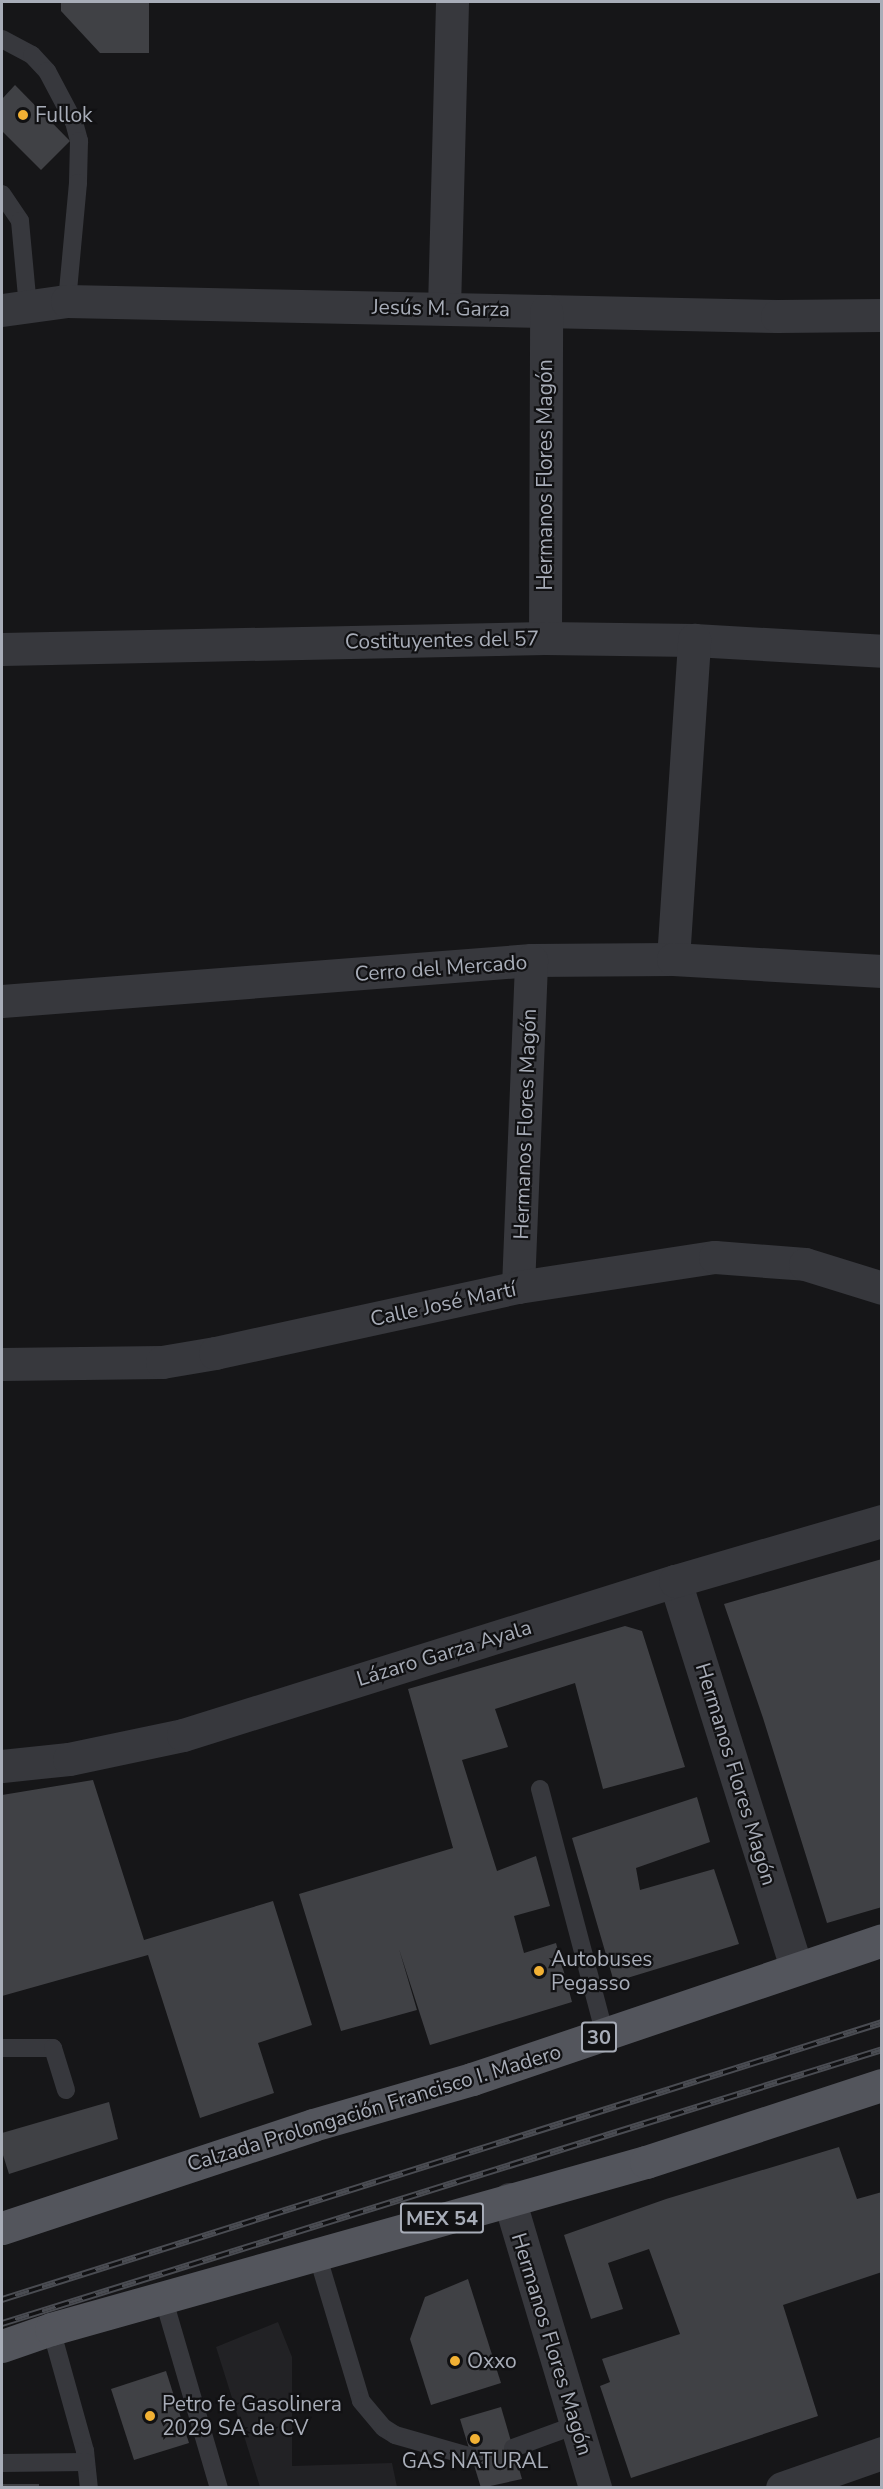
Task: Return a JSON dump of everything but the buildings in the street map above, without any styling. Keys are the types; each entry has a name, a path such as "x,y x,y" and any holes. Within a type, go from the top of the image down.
{"main road":[{"name":"Calzada Prolongación Francisco I. Madero","path":"2,2228 313,2125 472,2079 605,2035 796,1967 882,1940"},
{"name":"MEX 54","path":"2,2346 51,2329 645,2162 882,2085"}],"street":[{"path":"444,308 452,2"},
{"name":"Jesús M. Garza","path":"15,308 67,301 882,315"},
{"name":"Hermanos Flores Magón","path":"545,638 546,311"},
{"name":"Costituyentes del 57","path":"2,649 545,638 694,640 882,651"},
{"path":"673,959 694,640"},
{"name":"Cerro del Mercado","path":"2,1001 531,960 673,959 882,971"},
{"name":"Hermanos Flores Magón","path":"518,1287 531,960"},
{"name":"Calle José Martí","path":"2,1364 162,1362 215,1353 518,1287 715,1257 805,1264 882,1288"},
{"name":"Lázaro Garza Ayala","path":"2,1766 69,1759 183,1735 675,1581 882,1521"},
{"name":"Hermanos Flores Magón","path":"675,1581 796,1967"},
{"name":"Hermanos Flores Magón","path":"509,2199 595,2487"},
{"path":"782,2487 882,2453"}],"lane":[{"path":"2,39 32,55 46,71 74,122 79,141 78,183 67,301"},
{"path":"2,194 20,221 15,308"},
{"path":"540,1789 605,2035"},
{"path":"2,2048 53,2048 66,2090"},
{"path":"316,2254 361,2401 384,2428 395,2435 472,2457"},
{"path":"163,2297 219,2487"},
{"path":"51,2329 86,2462 89,2487"},
{"path":"513,2448 576,2424"},
{"path":"2,2463 86,2462"}],"shaded area":[{"path":"278,2322 292,2357 292,2466 392,2463 397,2487 260,2487 216,2347"}],"railway":[{"path":"2,2299 882,2022"},
{"path":"2,2323 882,2049"}],"place":[{"name":"Fullok","path":"23,115"},
{"name":"Autobuses Pegasso","path":"539,1971"},
{"name":"Oxxo","path":"455,2361"},
{"name":"Petro fe Gasolinera 2029 SA de CV","path":"150,2416"},
{"name":"GAS NATURAL","path":"475,2439"}]}
